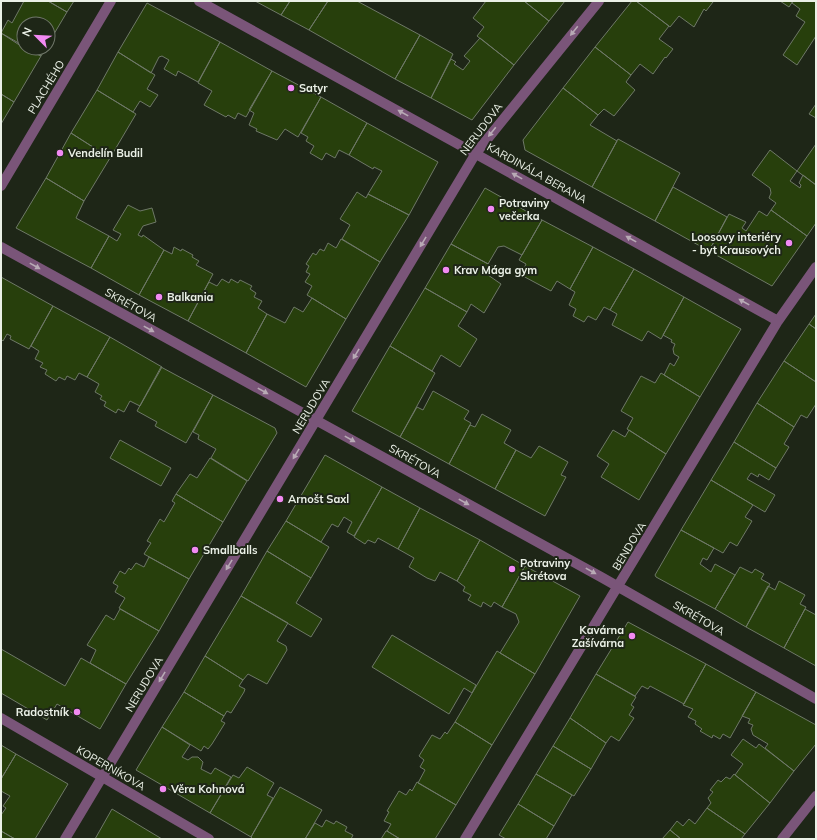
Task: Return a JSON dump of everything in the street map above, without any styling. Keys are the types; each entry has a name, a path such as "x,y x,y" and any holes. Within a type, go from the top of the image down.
{"street":[{"name":"PLACHÉHO","path":"1,186 111,1"},
{"name":"KARDINÁLA BERANA","path":"199,1 778,320"},
{"name":"NERUDOVA","path":"65,839 476,153 599,1"},
{"name":"SKRÉTOVA","path":"1,247 619,586 816,699"},
{"name":"BENDOVA","path":"465,839 619,586 778,320 816,267"},
{"name":"KOPERNÍKOVA","path":"1,718 209,839"},
{"path":"782,839 816,796"}],"building":[{"path":"24,1 48,1 67,12 56,31 56,16 16,16 16,41 1,33 8,20 12,23"},
{"path":"48,1 74,1 67,12"},
{"path":"255,1 290,1 281,15"},
{"path":"290,1 328,1 309,30 281,15"},
{"path":"328,1 357,1 420,35 395,79 309,30"},
{"path":"486,1 524,1 549,21 514,65 477,36 484,27 473,18"},
{"path":"524,1 565,1 549,21"},
{"path":"632,1 636,1 669,26 659,39 673,49 666,58 665,57 653,74 640,64 631,75 595,47"},
{"path":"636,1 713,2 706,11 704,9 694,27 679,16 670,27"},
{"path":"780,1 793,1 789,7"},
{"path":"793,1 816,1 816,36 797,65 783,55 805,22 796,16 800,9 792,3"},
{"path":"147,3 220,42 198,82 178,71 176,76 164,69 169,60 162,56 159,57 151,73 118,52"},
{"path":"1,33 16,43 16,56 41,56 14,102 1,94"},
{"path":"420,35 453,54 431,98 395,79"},
{"path":"480,38 514,65 472,120 431,98 451,59 456,62 454,64 463,70 470,61 464,56"},
{"path":"220,42 272,71 246,117 238,113 235,119 228,115 226,117 204,105 212,91 198,83"},
{"path":"595,47 631,75 626,82 635,90 614,116 604,109 598,115 563,88"},
{"path":"118,52 155,75 147,89 158,95 150,107 140,101 133,112 97,90"},
{"path":"272,71 321,97 298,137 285,129 277,140 256,131 257,129 249,125 254,113 249,110"},
{"path":"563,88 598,115 590,125 617,141 592,187 525,150 523,140"},
{"path":"97,90 136,114 110,158 71,133"},
{"path":"1,94 14,102 1,124"},
{"path":"321,97 367,123 349,155 339,150 335,158 326,153 322,160 310,153 314,146 306,141 308,137 301,133"},
{"path":"816,104 816,118 809,114"},
{"path":"367,123 438,162 409,215 368,194 382,171 374,167 373,169 349,155"},
{"path":"71,133 110,158 84,201 46,178"},
{"path":"618,139 680,173 655,221 592,187"},
{"path":"816,144 816,185 797,171"},
{"path":"770,150 797,171 790,181 800,188 801,185 799,183 803,175 816,185 816,223 807,236 771,210 776,203 769,198 771,193 770,188 752,175"},
{"path":"46,178 84,201 76,218 109,236 91,268 16,228"},
{"path":"673,187 727,217 709,251 655,221"},
{"path":"485,188 542,220 522,255 504,246 498,247 488,264 451,244"},
{"path":"357,192 366,198 368,194 409,215 380,262 342,239 350,225 340,219"},
{"path":"128,205 140,211 152,208 156,222 143,226 138,235 142,237 143,235 164,250 139,295 91,268 109,236 117,241 121,234 113,230"},
{"path":"771,210 807,236 772,286 709,251 729,214 746,222 742,228 746,231 759,211 767,216"},
{"path":"542,220 593,247 570,289 557,281 551,291 521,275 526,264 519,260"},
{"path":"341,239 380,262 346,319 307,295 312,286 305,282 310,274 306,272 309,266 306,264 313,253 316,255 320,249 324,251 328,243 336,248"},
{"path":"451,244 494,267 488,275 501,284 484,313 471,304 467,312 425,288"},
{"path":"174,247 181,251 182,249 193,255 192,257 199,261 196,265 213,274 188,321 139,295 164,250 172,254"},
{"path":"593,247 634,269 610,310 604,307 596,320 588,316 584,322 573,316 576,309 569,305 575,292 570,289"},
{"path":"634,269 684,297 661,339 648,331 642,341 612,325 617,314 610,310"},
{"path":"1,277 53,306 29,349 10,339 11,336 7,334 3,341 1,339"},
{"path":"222,279 229,283 231,279 238,283 240,280 252,286 250,289 256,293 254,297 262,301 258,308 267,314 246,353 188,321 209,282 217,286"},
{"path":"425,288 467,312 458,326 477,339 460,367 441,355 432,371 390,346"},
{"path":"684,297 741,329 700,397 664,375 670,363 674,366 679,357 674,354 673,349 675,344 671,342 672,340 663,335"},
{"path":"312,298 346,319 306,387 246,353 267,314 285,323 294,307 303,312"},
{"path":"53,306 110,337 87,377 79,373 75,380 67,376 65,380 59,377 56,381 45,374 47,370 40,367 43,363 35,359 39,351 31,346"},
{"path":"816,314 816,329 809,324"},
{"path":"809,324 816,329 816,382 784,361"},
{"path":"110,337 162,367 140,406 130,401 124,412 118,409 116,413 104,406 106,402 100,399 102,396 95,392 99,384 87,377"},
{"path":"390,346 435,373 400,437 352,411"},
{"path":"784,361 816,382 816,404 807,418 801,415 794,427 757,403"},
{"path":"161,367 213,395 186,443 155,426 157,422 137,411"},
{"path":"661,373 700,397 666,454 627,429 633,418 621,411 641,376 655,383"},
{"path":"433,391 469,411 464,419 471,423 449,464 400,437 417,407 423,410"},
{"path":"213,395 275,428 277,433 248,481 211,458 216,449 198,439 199,435 193,432"},
{"path":"757,403 794,427 784,444 789,447 776,468 734,442"},
{"path":"482,414 511,430 504,443 516,450 495,489 449,464 470,425 475,427"},
{"path":"613,430 625,437 629,430 666,454 639,500 601,477 609,464 597,456"},
{"path":"120,440 171,468 161,486 110,458"},
{"path":"734,442 776,468 769,480 759,474 758,477 751,473 747,479 775,495 765,512 711,480"},
{"path":"539,446 568,462 561,475 566,477 545,516 495,489 516,450 531,458"},
{"path":"325,455 382,487 354,536 347,532 352,522 344,517 338,527 332,524 321,542 286,521"},
{"path":"210,458 247,481 223,522 176,494 190,474 197,478"},
{"path":"711,480 753,505 745,517 752,521 737,546 730,542 723,553 681,530"},
{"path":"382,487 420,508 398,549 378,538 375,543 368,540 365,544 354,537"},
{"path":"176,494 223,522 189,579 144,554 151,543 147,541 160,519 164,522 175,503 172,501"},
{"path":"420,508 480,540 457,581 440,572 435,581 427,578 409,567 414,558 398,549"},
{"path":"286,521 329,547 311,578 267,551"},
{"path":"681,530 714,548 707,560 703,558 700,564 711,572 715,564 735,575 715,609 656,577 655,575"},
{"path":"480,540 525,566 502,607 494,602 491,607 483,602 481,607 468,600 471,595 463,591 465,587 457,581"},
{"path":"267,551 311,578 296,603 322,619 311,637 241,596"},
{"path":"149,557 189,579 159,631 119,608 125,598 115,592 118,586 113,583 120,571 125,574 129,568 131,570 136,563 144,567"},
{"path":"525,566 580,596 535,674 500,653 519,622 516,614 502,607"},
{"path":"740,567 752,573 755,569 764,574 761,579 770,584 746,627 715,609"},
{"path":"779,581 805,595 800,604 806,607 784,648 746,627 768,586 775,590"},
{"path":"241,596 288,623 277,641 286,646 287,650 267,684 248,674 243,680 205,656"},
{"path":"120,609 159,631 126,684 90,663 96,650 87,645 106,615 114,620"},
{"path":"805,609 816,615 816,666 784,648"},
{"path":"628,622 706,664 684,704 650,686 648,689 642,686 635,696 596,674"},
{"path":"392,635 476,685 472,693 464,688 449,714 372,667"},
{"path":"1,649 65,686 81,658 126,684 100,729 57,704 47,720 1,693"},
{"path":"497,651 535,674 492,745 455,722"},
{"path":"205,656 243,680 239,686 245,689 244,692 231,713 227,711 224,716 184,692"},
{"path":"706,664 756,692 730,738 723,734 720,739 713,735 712,738 700,731 702,729 695,724 696,721 688,717 693,709 683,705"},
{"path":"596,674 636,697 631,705 634,707 629,715 634,718 619,741 611,736 606,743 570,718"},
{"path":"184,692 224,716 221,721 225,723 208,749 204,746 201,751 162,727"},
{"path":"756,692 816,725 816,744 794,771 765,748 768,744 753,735 751,729 753,725 748,723 750,719 742,716"},
{"path":"570,718 606,743 591,769 553,746"},
{"path":"455,722 492,745 456,805 418,783 425,770 420,767 424,760 419,756 432,735 440,739 445,732 447,734"},
{"path":"162,727 190,745 182,757 188,760 192,757 198,757 203,762 201,769 211,774 215,768 231,777 210,813 136,770"},
{"path":"743,739 756,748 759,744 794,771 770,803 735,775 743,764 731,755"},
{"path":"1,745 16,754 1,779"},
{"path":"553,746 591,769 574,796 536,774"},
{"path":"16,754 68,784 35,839 15,839 1,831 1,815 6,808 3,806 10,796 1,791 1,779"},
{"path":"247,767 274,783 267,795 273,798 251,837 210,813 233,775 239,778"},
{"path":"536,774 572,795 554,826 518,804"},
{"path":"734,774 770,803 745,834 707,808 711,803 708,798 713,792 710,790 718,780 721,782 726,777 730,779"},
{"path":"417,782 456,805 435,839 400,839 387,831 391,824 384,821 389,812 387,811 399,791 406,795 410,789 412,791"},
{"path":"280,787 322,810 305,839 253,839 251,837"},
{"path":"518,804 554,826 546,839 506,839 499,835"},
{"path":"707,808 745,834 741,839 681,839 670,830 677,821 683,826 689,819 695,824"},
{"path":"112,809 162,839 95,839"},
{"path":"326,820 334,824 336,821 347,827 345,831 353,835 351,839 305,839 315,823 322,827"},
{"path":"670,830 681,839 662,839"},
{"path":"1,831 15,839 1,839"},
{"path":"387,831 400,839 381,839"}],"place":[{"name":"Satyr","path":"291,88"},
{"name":"Vendelín Budil","path":"60,153"},
{"name":"Potraviny večerka","path":"491,209"},
{"name":"Loosovy interiéry - byt Krausových","path":"789,243"},
{"name":"Krav Mága gym","path":"446,270"},
{"name":"Balkania","path":"159,297"},
{"name":"Arnošt Saxl","path":"280,499"},
{"name":"Smallballs","path":"195,550"},
{"name":"Potraviny Skrétova","path":"512,569"},
{"name":"Kavárna Zašívárna","path":"632,636"},
{"name":"Radostník","path":"77,712"},
{"name":"Věra Kohnová","path":"163,789"}]}
